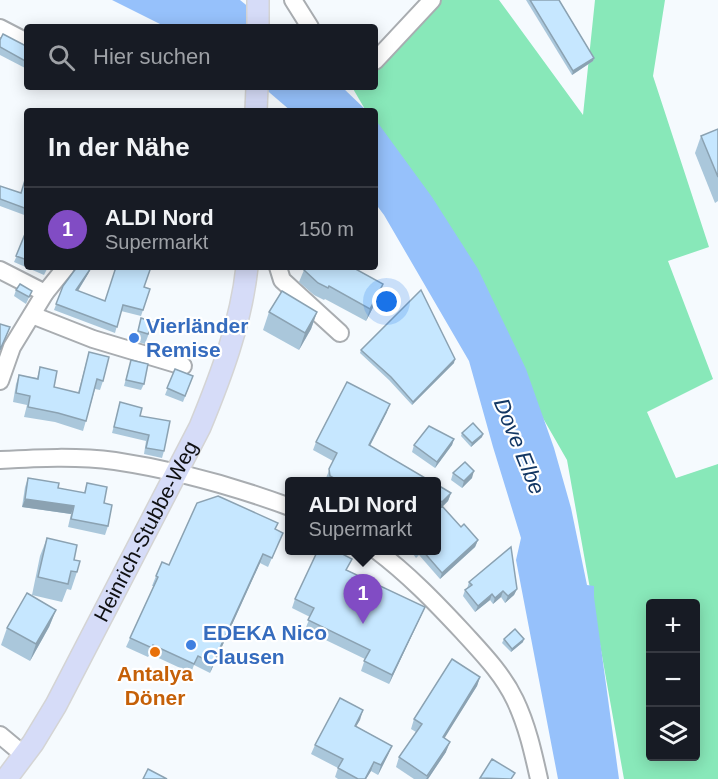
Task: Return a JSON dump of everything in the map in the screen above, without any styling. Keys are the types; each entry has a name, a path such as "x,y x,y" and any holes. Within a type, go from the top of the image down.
{"main road":[{"path":"258,0 258,24"},
{"name":"Heinrich-Stubbe-Weg","path":"6,779 24,755 66,687 200,428 233,339 246,270"}],"street":[{"path":"293,0 308,24"},
{"path":"378,58 432,0"},
{"path":"0,28 24,40"},
{"path":"0,270 45,293"},
{"path":"0,381 12,347 45,293 64,270"},
{"path":"279,270 282,280 340,333"},
{"path":"32,315 93,339 183,366"},
{"path":"0,460 64,458 114,461 228,485 285,505"},
{"path":"383,555 435,602 493,664 504,679 523,717 539,779"},
{"path":"0,735 24,755"}],"green space":[{"path":"434,0 499,0 583,115 595,0 665,0 653,76 709,247 668,261 713,379 647,412 676,478 718,464 718,779 624,779 567,460 378,131 378,108 364,108 354,90 378,90 378,54"}],"water":[{"path":"112,0 240,0 269,24 160,24"},
{"path":"266,90 345,90 364,108 288,108"},
{"name":"Dove Elbe","path":"378,123 432,197 478,269 526,369 554,448 571,508 587,585 594,586 619,779 558,779 516,560 521,538 469,361 378,207"}],"building":[{"path":"530,0 559,0 594,58 573,71"},
{"path":"3,34 24,45 24,60 0,47"},
{"path":"718,129 718,177 701,136"},
{"path":"24,183 24,208 0,199 0,186 21,193"},
{"path":"24,236 24,259 16,256"},
{"path":"75,270 90,270 76,290 105,301 115,270 150,270 144,287 150,289 143,310 123,305 117,327 56,304 63,286"},
{"path":"304,270 357,270 383,284 370,309 329,286 328,288 318,283"},
{"path":"20,284 32,291 29,297 16,290"},
{"path":"421,290 455,359 413,402 391,377 361,350"},
{"path":"282,291 317,312 305,333 269,312"},
{"path":"141,318 153,322 148,334 138,331"},
{"path":"0,324 10,327 0,350"},
{"path":"89,352 109,357 103,381 97,379 86,421 28,407 30,396 16,393 19,375 38,379 40,367 57,371 54,387 79,393"},
{"path":"131,360 148,364 144,384 126,380"},
{"path":"175,369 193,376 185,396 167,388"},
{"path":"347,382 390,404 369,445 423,477 332,477 329,469 337,453 316,442"},
{"path":"120,402 142,408 140,416 170,421 164,451 146,448 149,435 114,427"},
{"path":"473,423 483,434 472,443 462,433"},
{"path":"429,426 454,439 437,462 414,445"},
{"path":"465,462 474,471 464,481 453,473"},
{"path":"28,478 59,483 58,488 85,493 87,483 107,487 104,503 112,505 108,526 71,519 74,506 25,499"},
{"path":"441,487 451,493 441,501"},
{"path":"218,496 278,523 275,529 283,533 272,558 263,554 213,663 198,656 194,664 153,645 152,648 130,638 158,577 156,576 162,562 169,565 197,503"},
{"path":"441,507 461,527 464,524 478,540 442,573 426,555 441,555"},
{"path":"47,538 77,545 74,560 80,561 77,572 71,571 68,584 38,577"},
{"path":"511,547 517,589 508,596 503,591 495,598 492,594 478,606 465,590 472,585 469,582"},
{"path":"316,555 344,555 352,559 346,570 425,607 392,675 364,661 370,650 308,620 314,608 295,599"},
{"path":"27,593 56,610 36,644 7,628"},
{"path":"515,629 524,639 512,649 504,639"},
{"path":"452,659 480,677 443,737 450,742 427,776 399,757 422,724 414,719"},
{"path":"340,698 363,710 355,726 392,746 381,765 374,762 365,779 358,779 338,768 343,759 315,745"},
{"path":"492,759 515,773 511,779 480,778"},
{"path":"148,769 167,779 143,779"}],"place":[{"name":"Vierländer Remise","path":"134,338"},
{"name":"ALDI Nord","path":"363,624"},
{"name":"EDEKA Nico Clausen","path":"191,645"},
{"name":"Antalya Döner","path":"155,652"}]}
